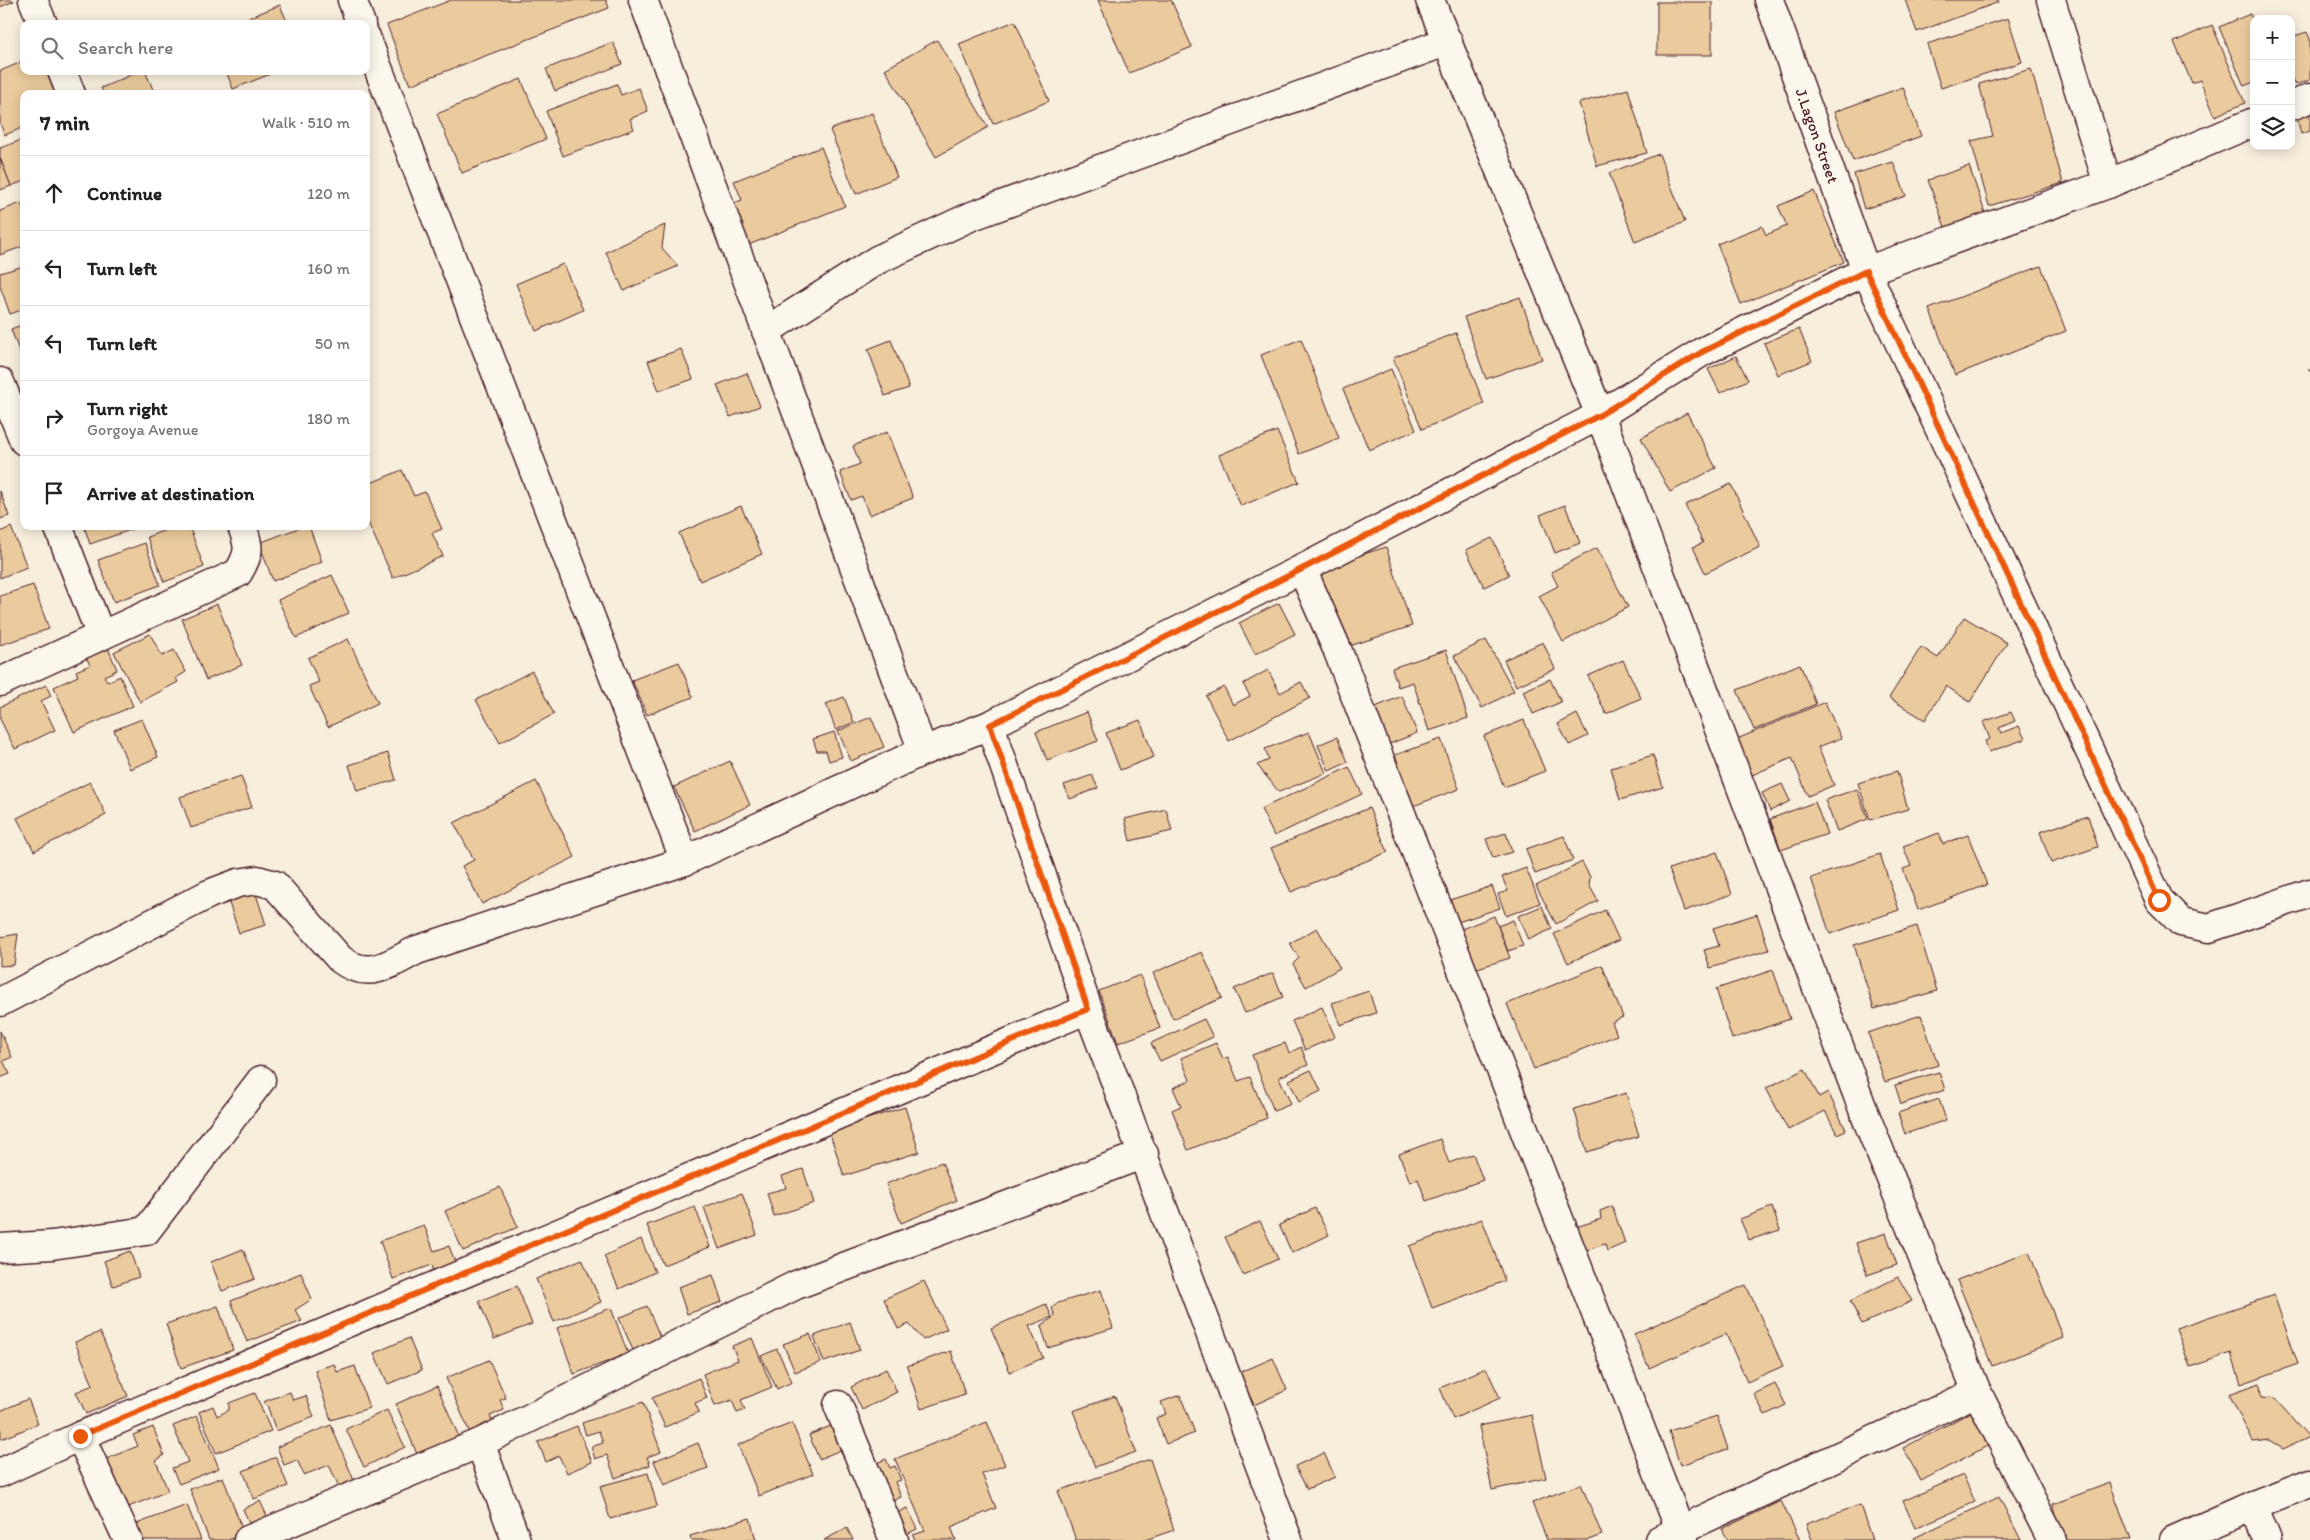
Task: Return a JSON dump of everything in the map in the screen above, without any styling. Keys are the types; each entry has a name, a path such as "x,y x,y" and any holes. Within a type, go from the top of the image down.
{"street":[{"path":"33,0 41,20"},
{"path":"352,0 360,20"},
{"path":"643,0 923,751"},
{"path":"1430,0 1600,415 1864,1112 1977,1392 2052,1540"},
{"name":"J.Lagon Street","path":"1769,0 1866,271 2159,900 2181,922 2209,928 2310,893"},
{"path":"2050,0 2108,184"},
{"path":"766,331 877,260 972,216 1448,41"},
{"path":"370,47 685,861"},
{"path":"63,75 69,90"},
{"path":"2293,105 2310,98"},
{"path":"0,1002 209,894 238,883 257,880 275,885 340,959 349,966 362,971 380,968 417,950 685,861 923,751 990,725 1302,569 1600,415 1702,352 1866,271 2108,184 2250,124"},
{"path":"0,382 20,431"},
{"path":"60,530 101,636"},
{"path":"0,682 238,573 249,556 248,541 244,530"},
{"path":"1302,569 1337,649 1674,1537 1977,1392"},
{"path":"990,725 1088,1009 1288,1540"},
{"path":"0,1474 80,1436 1088,1009"},
{"path":"0,1248 52,1245 146,1231 261,1080"},
{"path":"248,1540 480,1443 796,1285 1144,1154"},
{"path":"838,1405 894,1540"},
{"path":"80,1436 128,1540"},
{"path":"480,1443 516,1540"},
{"path":"2174,1540 2253,1505 2310,1483"},
{"path":"2253,1505 2267,1540"}],"building":[{"path":"0,0 13,0 14,1 0,7"},
{"path":"451,0 606,0 609,8 410,85 387,25"},
{"path":"1098,0 1171,0 1192,47 1129,73"},
{"path":"1905,0 1998,0 1999,2 1917,32"},
{"path":"1657,2 1712,2 1712,55 1657,55"},
{"path":"280,5 286,20 243,20"},
{"path":"2250,14 2250,84 2244,86 2219,27"},
{"path":"2008,18 2022,62 1941,88 1927,44"},
{"path":"1015,21 1049,101 993,124 959,44"},
{"path":"2212,25 2245,103 2215,116 2200,80 2192,83 2174,42"},
{"path":"2307,32 2310,39 2310,80 2295,85 2295,60 2295,36"},
{"path":"937,40 988,127 936,157 885,69"},
{"path":"613,42 622,64 555,91 546,69"},
{"path":"20,63 20,75 49,75 55,90 20,90 20,129 5,135 0,124 0,71"},
{"path":"2031,69 2063,183 1989,206 1971,141 1993,136 1979,84"},
{"path":"131,75 147,75 153,90 102,90 101,88"},
{"path":"228,75 268,75 233,89"},
{"path":"521,79 546,139 462,173 437,114"},
{"path":"617,84 621,95 639,88 648,111 630,119 634,129 563,156 546,111"},
{"path":"1903,87 1921,136 1853,161 1834,112"},
{"path":"1628,89 1647,153 1597,166 1579,103"},
{"path":"872,113 897,177 856,194 830,130"},
{"path":"2310,114 2310,131 2301,134 2297,118"},
{"path":"20,140 20,183 11,186 0,158 0,148"},
{"path":"821,147 845,206 746,246 729,205 742,200 734,181"},
{"path":"1659,154 1685,222 1635,242 1609,173"},
{"path":"0,158 11,186 0,190"},
{"path":"1893,162 1906,196 1864,209 1854,174"},
{"path":"1969,166 1985,213 1945,227 1928,180"},
{"path":"1814,191 1844,262 1741,304 1717,244 1762,226 1766,235 1787,226 1778,206"},
{"path":"20,203 20,248 0,255 0,211"},
{"path":"665,225 662,248 678,266 624,291 606,252"},
{"path":"563,264 583,310 536,331 516,284"},
{"path":"2041,266 2066,331 1955,375 1929,309"},
{"path":"20,267 20,310 10,314 0,286 0,273"},
{"path":"1520,297 1542,359 1486,379 1464,317"},
{"path":"20,326 20,353 11,329"},
{"path":"1799,329 1812,361 1778,375 1764,343"},
{"path":"1456,333 1484,404 1422,429 1393,358"},
{"path":"1301,339 1339,438 1299,454 1261,355"},
{"path":"891,340 909,388 885,396 868,349"},
{"path":"681,349 693,379 659,391 648,361"},
{"path":"1736,356 1748,380 1720,393 1708,369"},
{"path":"1391,369 1416,430 1369,450 1343,389"},
{"path":"747,373 760,406 730,417 717,385"},
{"path":"1687,413 1716,468 1670,492 1641,438"},
{"path":"1277,431 1299,482 1241,506 1219,455"},
{"path":"887,432 913,498 869,515 862,496 851,500 840,472 860,464 853,446"},
{"path":"402,470 414,496 425,492 442,529 432,533 443,556 393,578 370,527 370,483"},
{"path":"1731,484 1760,547 1705,573 1693,547 1703,543 1685,505"},
{"path":"0,491 9,516 0,519"},
{"path":"1565,505 1580,543 1555,553 1540,515"},
{"path":"741,506 762,554 700,581 679,533"},
{"path":"11,527 27,567 0,578 0,532"},
{"path":"85,530 130,530 90,544"},
{"path":"165,530 190,530 204,567 164,582 147,537"},
{"path":"293,530 310,530 322,562 273,581 259,543"},
{"path":"1492,538 1509,575 1484,587 1466,550"},
{"path":"145,543 160,585 114,602 98,560"},
{"path":"1386,547 1412,626 1343,648 1317,569"},
{"path":"1597,548 1628,607 1563,642 1539,596 1558,586 1551,572"},
{"path":"332,575 349,613 296,638 278,600"},
{"path":"33,585 49,629 0,645 0,596"},
{"path":"1279,603 1295,634 1255,654 1239,623"},
{"path":"217,604 242,665 206,680 182,619"},
{"path":"1964,617 2007,643 1970,702 1946,686 1925,720 1889,698 1921,647 1938,658"},
{"path":"150,634 162,656 174,650 186,672 176,678 178,682 140,702 114,652"},
{"path":"348,639 378,703 328,727 309,686 319,682 308,658"},
{"path":"1486,640 1514,691 1482,708 1454,656"},
{"path":"1543,642 1555,669 1516,686 1504,660"},
{"path":"108,648 117,670 104,676 108,682 120,676 133,706 74,732 54,687 78,676 76,671 90,665 86,657"},
{"path":"1446,650 1468,718 1429,731 1413,682 1398,687 1392,668"},
{"path":"1623,660 1641,698 1606,714 1588,676"},
{"path":"679,662 693,697 647,715 632,680"},
{"path":"1800,664 1816,704 1754,730 1737,690"},
{"path":"1268,670 1280,693 1301,682 1310,698 1229,741 1206,696 1224,687 1233,705 1250,696 1243,684"},
{"path":"532,671 554,714 500,743 476,700"},
{"path":"1550,679 1561,702 1533,714 1523,691"},
{"path":"46,685 51,696 41,701 55,730 15,749 0,719 0,707"},
{"path":"1402,696 1417,733 1387,745 1373,708"},
{"path":"844,697 854,722 836,730 826,704"},
{"path":"1825,702 1841,738 1818,747 1834,785 1808,796 1792,758 1752,775 1737,739"},
{"path":"1087,712 1098,741 1047,760 1036,732"},
{"path":"2011,712 2015,721 1999,728 2001,733 2019,726 2025,739 1989,752 1985,741 1990,739 1983,722"},
{"path":"1577,714 1588,736 1569,745 1558,724"},
{"path":"871,717 884,747 851,761 838,731"},
{"path":"142,719 158,757 130,769 114,730"},
{"path":"1140,720 1154,757 1120,770 1106,733"},
{"path":"1524,720 1545,771 1504,787 1484,736"},
{"path":"834,732 842,757 829,761 826,751 817,751 813,739"},
{"path":"1309,732 1326,773 1279,792 1257,765 1269,760 1265,749"},
{"path":"1337,737 1348,762 1329,771 1318,745"},
{"path":"1441,739 1459,789 1413,806 1395,755"},
{"path":"388,753 396,780 357,791 349,765"},
{"path":"1653,755 1663,787 1620,800 1611,768"},
{"path":"730,761 750,805 695,831 674,787"},
{"path":"1349,767 1362,794 1274,836 1261,809"},
{"path":"1897,771 1908,809 1870,820 1858,783"},
{"path":"1092,775 1098,788 1070,799 1064,785"},
{"path":"241,776 252,807 191,828 180,797"},
{"path":"536,781 575,857 482,904 462,866 474,860 454,823"},
{"path":"90,782 106,815 34,851 17,818"},
{"path":"1782,784 1790,801 1770,811 1762,793"},
{"path":"1857,789 1868,819 1837,831 1825,800"},
{"path":"1815,802 1827,834 1781,850 1770,819"},
{"path":"1369,808 1388,852 1291,892 1271,848"},
{"path":"1166,809 1172,831 1130,841 1125,819"},
{"path":"2088,816 2098,847 2051,863 2040,832"},
{"path":"1506,833 1512,852 1493,858 1486,839"},
{"path":"1939,833 1943,844 1968,835 1987,885 1918,910 1903,869 1911,866 1903,846"},
{"path":"1564,836 1573,860 1535,874 1526,849"},
{"path":"1717,852 1732,894 1684,911 1669,869"},
{"path":"1880,854 1899,910 1830,934 1811,878"},
{"path":"1582,862 1590,877 1589,885 1598,901 1556,924 1536,886"},
{"path":"1526,868 1540,903 1506,916 1498,894 1508,891 1502,877"},
{"path":"1492,886 1500,908 1458,922 1450,900"},
{"path":"255,891 266,925 239,933 228,900"},
{"path":"1542,906 1552,929 1528,940 1518,916"},
{"path":"1605,910 1619,940 1568,963 1554,934"},
{"path":"1757,914 1769,950 1710,968 1704,950 1719,946 1713,928"},
{"path":"1494,916 1510,958 1468,971 1454,932"},
{"path":"1513,920 1523,946 1508,951 1498,926"},
{"path":"1917,926 1937,991 1874,1009 1854,945"},
{"path":"1317,928 1340,968 1306,987 1293,964 1299,958 1290,943"},
{"path":"18,934 14,965 0,966 0,937"},
{"path":"1202,952 1222,998 1173,1019 1153,973"},
{"path":"1602,965 1623,1017 1612,1022 1617,1035 1534,1069 1507,1004"},
{"path":"1773,970 1790,1019 1732,1039 1716,989"},
{"path":"1273,973 1283,997 1245,1013 1234,989"},
{"path":"1140,975 1160,1028 1118,1043 1099,991"},
{"path":"1369,991 1376,1013 1340,1025 1332,1003"},
{"path":"1322,1007 1335,1037 1305,1050 1292,1021"},
{"path":"1921,1015 1938,1065 1885,1082 1868,1033"},
{"path":"1204,1019 1213,1037 1160,1061 1151,1043"},
{"path":"0,1031 12,1057 3,1061 10,1074 0,1078"},
{"path":"1216,1043 1223,1059 1228,1057 1238,1081 1250,1077 1267,1118 1188,1150 1172,1110 1181,1106 1173,1088 1190,1080 1181,1058"},
{"path":"1285,1043 1289,1053 1301,1047 1308,1065 1279,1077 1291,1104 1274,1111 1252,1055"},
{"path":"1805,1069 1819,1097 1828,1092 1846,1130 1837,1134 1825,1111 1788,1130 1766,1088"},
{"path":"1311,1070 1321,1091 1299,1102 1289,1080"},
{"path":"1939,1072 1945,1090 1901,1104 1895,1085"},
{"path":"1626,1093 1639,1136 1587,1152 1574,1109"},
{"path":"1939,1099 1946,1120 1905,1134 1898,1113"},
{"path":"905,1107 919,1152 844,1176 829,1131"},
{"path":"1440,1139 1449,1163 1473,1154 1483,1180 1426,1201 1418,1179 1410,1182 1399,1154"},
{"path":"942,1162 957,1200 901,1223 886,1184"},
{"path":"803,1169 814,1203 774,1216 767,1193 786,1188 782,1176"},
{"path":"500,1187 518,1227 463,1251 445,1211"},
{"path":"742,1193 757,1235 719,1249 704,1207"},
{"path":"1612,1206 1625,1243 1607,1251 1605,1244 1584,1251 1576,1227 1601,1219 1600,1211"},
{"path":"695,1207 710,1247 663,1265 647,1225"},
{"path":"1772,1207 1780,1230 1749,1240 1740,1219"},
{"path":"1315,1208 1329,1235 1292,1253 1279,1225"},
{"path":"1482,1219 1505,1281 1432,1308 1409,1246"},
{"path":"1260,1221 1278,1259 1243,1275 1225,1237"},
{"path":"424,1225 434,1251 449,1246 456,1265 434,1272 432,1265 393,1279 380,1241"},
{"path":"1886,1233 1897,1265 1867,1275 1856,1243"},
{"path":"641,1239 655,1272 619,1289 604,1256"},
{"path":"243,1249 255,1279 222,1291 211,1262"},
{"path":"130,1251 139,1277 113,1286 104,1261"},
{"path":"2029,1252 2063,1338 1992,1366 1957,1280"},
{"path":"582,1259 601,1302 554,1322 536,1279"},
{"path":"301,1273 312,1299 295,1310 302,1321 247,1342 231,1301"},
{"path":"713,1275 722,1302 687,1314 678,1287"},
{"path":"1898,1277 1912,1301 1862,1324 1850,1301"},
{"path":"924,1281 947,1329 923,1340 909,1324 898,1329 884,1299"},
{"path":"1746,1285 1783,1366 1747,1382 1726,1334 1649,1368 1634,1334"},
{"path":"517,1286 532,1324 494,1339 479,1301"},
{"path":"1101,1290 1113,1328 1048,1348 1041,1326 1055,1316 1052,1308 1058,1303"},
{"path":"2274,1295 2298,1364 2241,1384 2231,1353 2190,1367 2176,1328"},
{"path":"1046,1304 1052,1317 1029,1326 1043,1358 1010,1372 991,1328"},
{"path":"218,1306 233,1350 181,1368 166,1324"},
{"path":"647,1306 661,1339 633,1350 619,1318"},
{"path":"611,1308 628,1354 574,1374 557,1328"},
{"path":"850,1322 860,1350 824,1362 814,1336"},
{"path":"100,1332 128,1396 86,1414 76,1392 93,1385 75,1342"},
{"path":"810,1334 821,1362 795,1372 783,1344"},
{"path":"409,1338 422,1370 388,1384 374,1353"},
{"path":"752,1338 772,1387 741,1400 745,1410 737,1413 732,1400 715,1406 703,1374 738,1360 732,1346"},
{"path":"777,1349 792,1382 777,1389 761,1356"},
{"path":"951,1351 965,1394 921,1409 907,1366"},
{"path":"1273,1358 1287,1390 1254,1405 1239,1373"},
{"path":"489,1360 506,1398 500,1400 504,1410 490,1416 493,1423 470,1433 446,1378"},
{"path":"334,1364 337,1372 355,1366 369,1408 331,1420 315,1370"},
{"path":"1486,1368 1500,1398 1453,1419 1440,1388"},
{"path":"886,1369 897,1392 862,1410 851,1387"},
{"path":"699,1378 707,1398 695,1403 699,1412 665,1427 652,1398"},
{"path":"2260,1383 2261,1398 2275,1399 2309,1437 2283,1449 2269,1440 2253,1442 2229,1394"},
{"path":"1775,1384 1786,1405 1765,1415 1754,1394"},
{"path":"437,1386 459,1437 417,1454 396,1404"},
{"path":"290,1392 293,1400 306,1396 314,1417 276,1431 267,1405 263,1402"},
{"path":"255,1393 271,1431 216,1453 199,1412 213,1406 217,1416 229,1410 229,1403"},
{"path":"1180,1395 1195,1433 1166,1444 1156,1418 1166,1414 1161,1402"},
{"path":"1115,1396 1136,1452 1095,1467 1073,1411"},
{"path":"28,1399 38,1424 1,1439 0,1411"},
{"path":"643,1402 661,1452 647,1457 650,1465 615,1478 607,1455 595,1459 591,1447 603,1443 599,1431 586,1435 582,1423"},
{"path":"387,1410 405,1447 364,1467 346,1429"},
{"path":"1973,1411 1991,1444 1921,1481 1903,1448"},
{"path":"1532,1415 1546,1478 1492,1490 1479,1426"},
{"path":"197,1416 219,1468 179,1484 172,1468 188,1462 173,1426"},
{"path":"1717,1416 1728,1449 1680,1465 1669,1431"},
{"path":"987,1422 1005,1465 982,1474 996,1508 951,1527 956,1540 915,1540 913,1535 925,1531 895,1459"},
{"path":"792,1423 813,1474 759,1496 738,1445"},
{"path":"331,1425 355,1483 340,1489 329,1465 304,1475 297,1460 284,1465 277,1447"},
{"path":"833,1425 843,1449 819,1459 809,1435"},
{"path":"577,1426 592,1462 567,1473 559,1456 546,1462 538,1442"},
{"path":"153,1427 164,1455 156,1461 168,1491 126,1508 106,1459 138,1446 133,1435"},
{"path":"698,1443 708,1468 664,1485 654,1461"},
{"path":"1324,1453 1335,1477 1307,1489 1295,1466"},
{"path":"276,1457 288,1486 254,1499 243,1471"},
{"path":"886,1459 890,1468 895,1466 901,1480 895,1482 901,1497 888,1503 867,1467"},
{"path":"1150,1459 1174,1530 1145,1540 1076,1540 1058,1491"},
{"path":"648,1473 657,1506 610,1519 600,1486"},
{"path":"1963,1475 1975,1502 1915,1528 1903,1501"},
{"path":"223,1477 244,1534 228,1540 209,1540 190,1489"},
{"path":"2110,1483 2131,1540 2065,1540 2053,1504"},
{"path":"1581,1484 1602,1535 1588,1540 1547,1540 1532,1503"},
{"path":"1999,1497 2021,1540 1915,1540 1914,1538"},
{"path":"260,1501 269,1520 251,1527 243,1509"},
{"path":"1781,1501 1800,1540 1728,1540 1722,1529"},
{"path":"187,1505 201,1540 139,1540 134,1525"},
{"path":"1860,1505 1872,1540 1812,1540 1806,1524"},
{"path":"907,1508 917,1529 901,1537 891,1516"},
{"path":"750,1518 756,1540 691,1540 690,1536"},
{"path":"847,1528 853,1540 824,1540"}],"route":[{"path":"80,1436 1088,1009 990,725 1302,569 1600,415 1702,352 1866,271 2159,900"}]}
